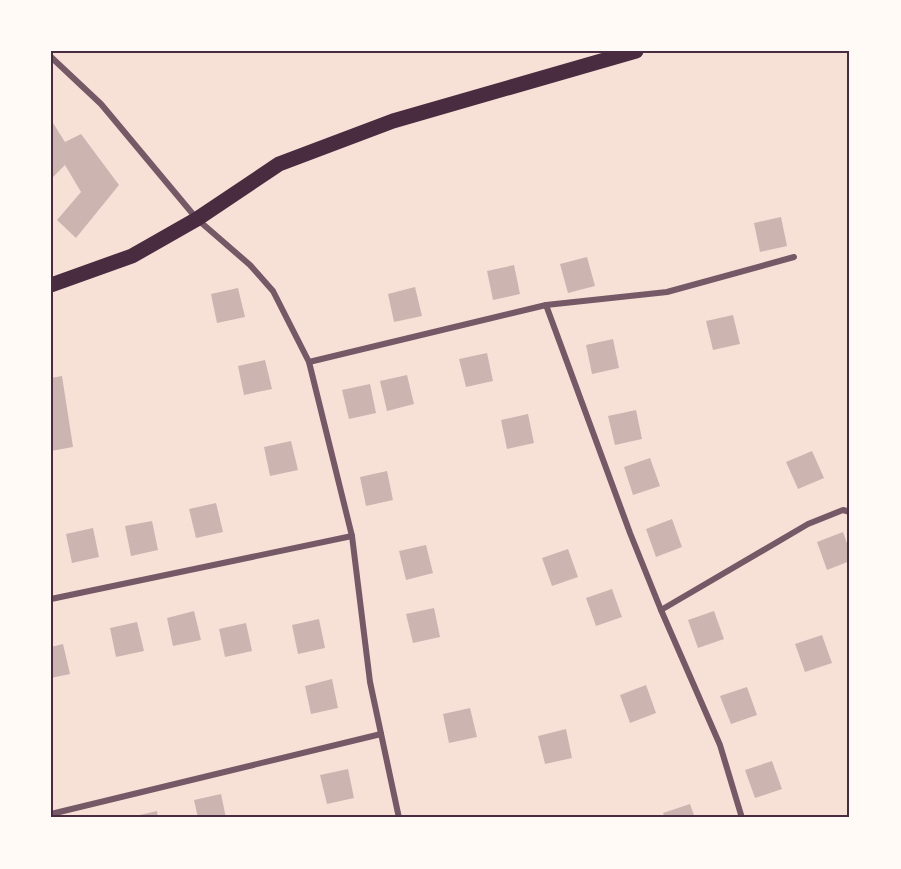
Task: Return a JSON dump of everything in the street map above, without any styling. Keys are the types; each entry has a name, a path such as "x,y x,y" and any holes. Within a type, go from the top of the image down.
{"main road":[{"path":"51,285 132,256 197,219 279,164 393,121 636,51"}],"street":[{"path":"51,57 101,104 197,219 250,265 273,291 309,362 352,536 370,682 399,818"},
{"path":"309,362 546,305 667,292 794,257"},
{"path":"546,305 630,533 720,745 742,818"},
{"path":"661,610 807,524 843,510 850,512"},
{"path":"51,599 352,536"},
{"path":"51,814 381,734"}],"building":[{"path":"53,123 65,142 81,134 119,185 76,238 57,220 81,192 65,165 51,179 51,124"},
{"path":"781,217 787,246 760,252 754,223"},
{"path":"587,257 595,286 568,293 560,264"},
{"path":"514,265 520,294 493,300 487,271"},
{"path":"415,287 422,316 394,322 388,294"},
{"path":"238,288 245,317 217,323 211,294"},
{"path":"733,315 740,344 713,350 706,321"},
{"path":"613,339 619,368 592,374 586,345"},
{"path":"487,353 493,381 466,387 459,359"},
{"path":"265,360 272,389 244,395 238,366"},
{"path":"407,375 414,404 387,411 380,381"},
{"path":"62,376 73,447 51,451 51,378"},
{"path":"370,384 376,413 349,419 342,390"},
{"path":"636,410 642,439 615,445 608,416"},
{"path":"528,414 534,443 507,449 501,420"},
{"path":"291,441 298,470 270,476 264,447"},
{"path":"812,451 824,478 798,489 786,462"},
{"path":"650,458 660,486 633,495 624,467"},
{"path":"387,471 393,500 366,506 360,477"},
{"path":"216,503 223,532 196,538 189,509"},
{"path":"672,519 682,547 656,557 646,529"},
{"path":"152,521 158,550 131,556 125,526"},
{"path":"93,528 99,557 72,563 66,534"},
{"path":"843,532 850,552 850,561 827,570 817,542"},
{"path":"426,545 433,573 406,580 399,551"},
{"path":"568,549 578,577 552,586 542,558"},
{"path":"612,589 622,617 596,626 586,598"},
{"path":"434,608 440,637 413,643 406,614"},
{"path":"194,611 201,640 173,646 167,618"},
{"path":"714,611 724,639 698,648 688,620"},
{"path":"319,619 325,648 298,654 292,625"},
{"path":"137,622 144,651 116,657 110,628"},
{"path":"246,623 252,651 225,657 219,629"},
{"path":"822,635 832,663 805,672 795,644"},
{"path":"63,644 70,674 51,678 51,647"},
{"path":"332,679 338,708 311,714 305,686"},
{"path":"646,685 656,713 630,723 620,695"},
{"path":"747,687 757,715 731,724 720,696"},
{"path":"470,708 477,737 449,743 443,714"},
{"path":"566,729 572,758 545,764 538,736"},
{"path":"772,761 782,789 755,798 745,770"},
{"path":"348,769 354,798 327,804 320,775"},
{"path":"221,794 226,818 198,818 194,800"},
{"path":"690,804 695,818 665,818 663,813"},
{"path":"157,811 158,818 131,818 131,817"}]}
